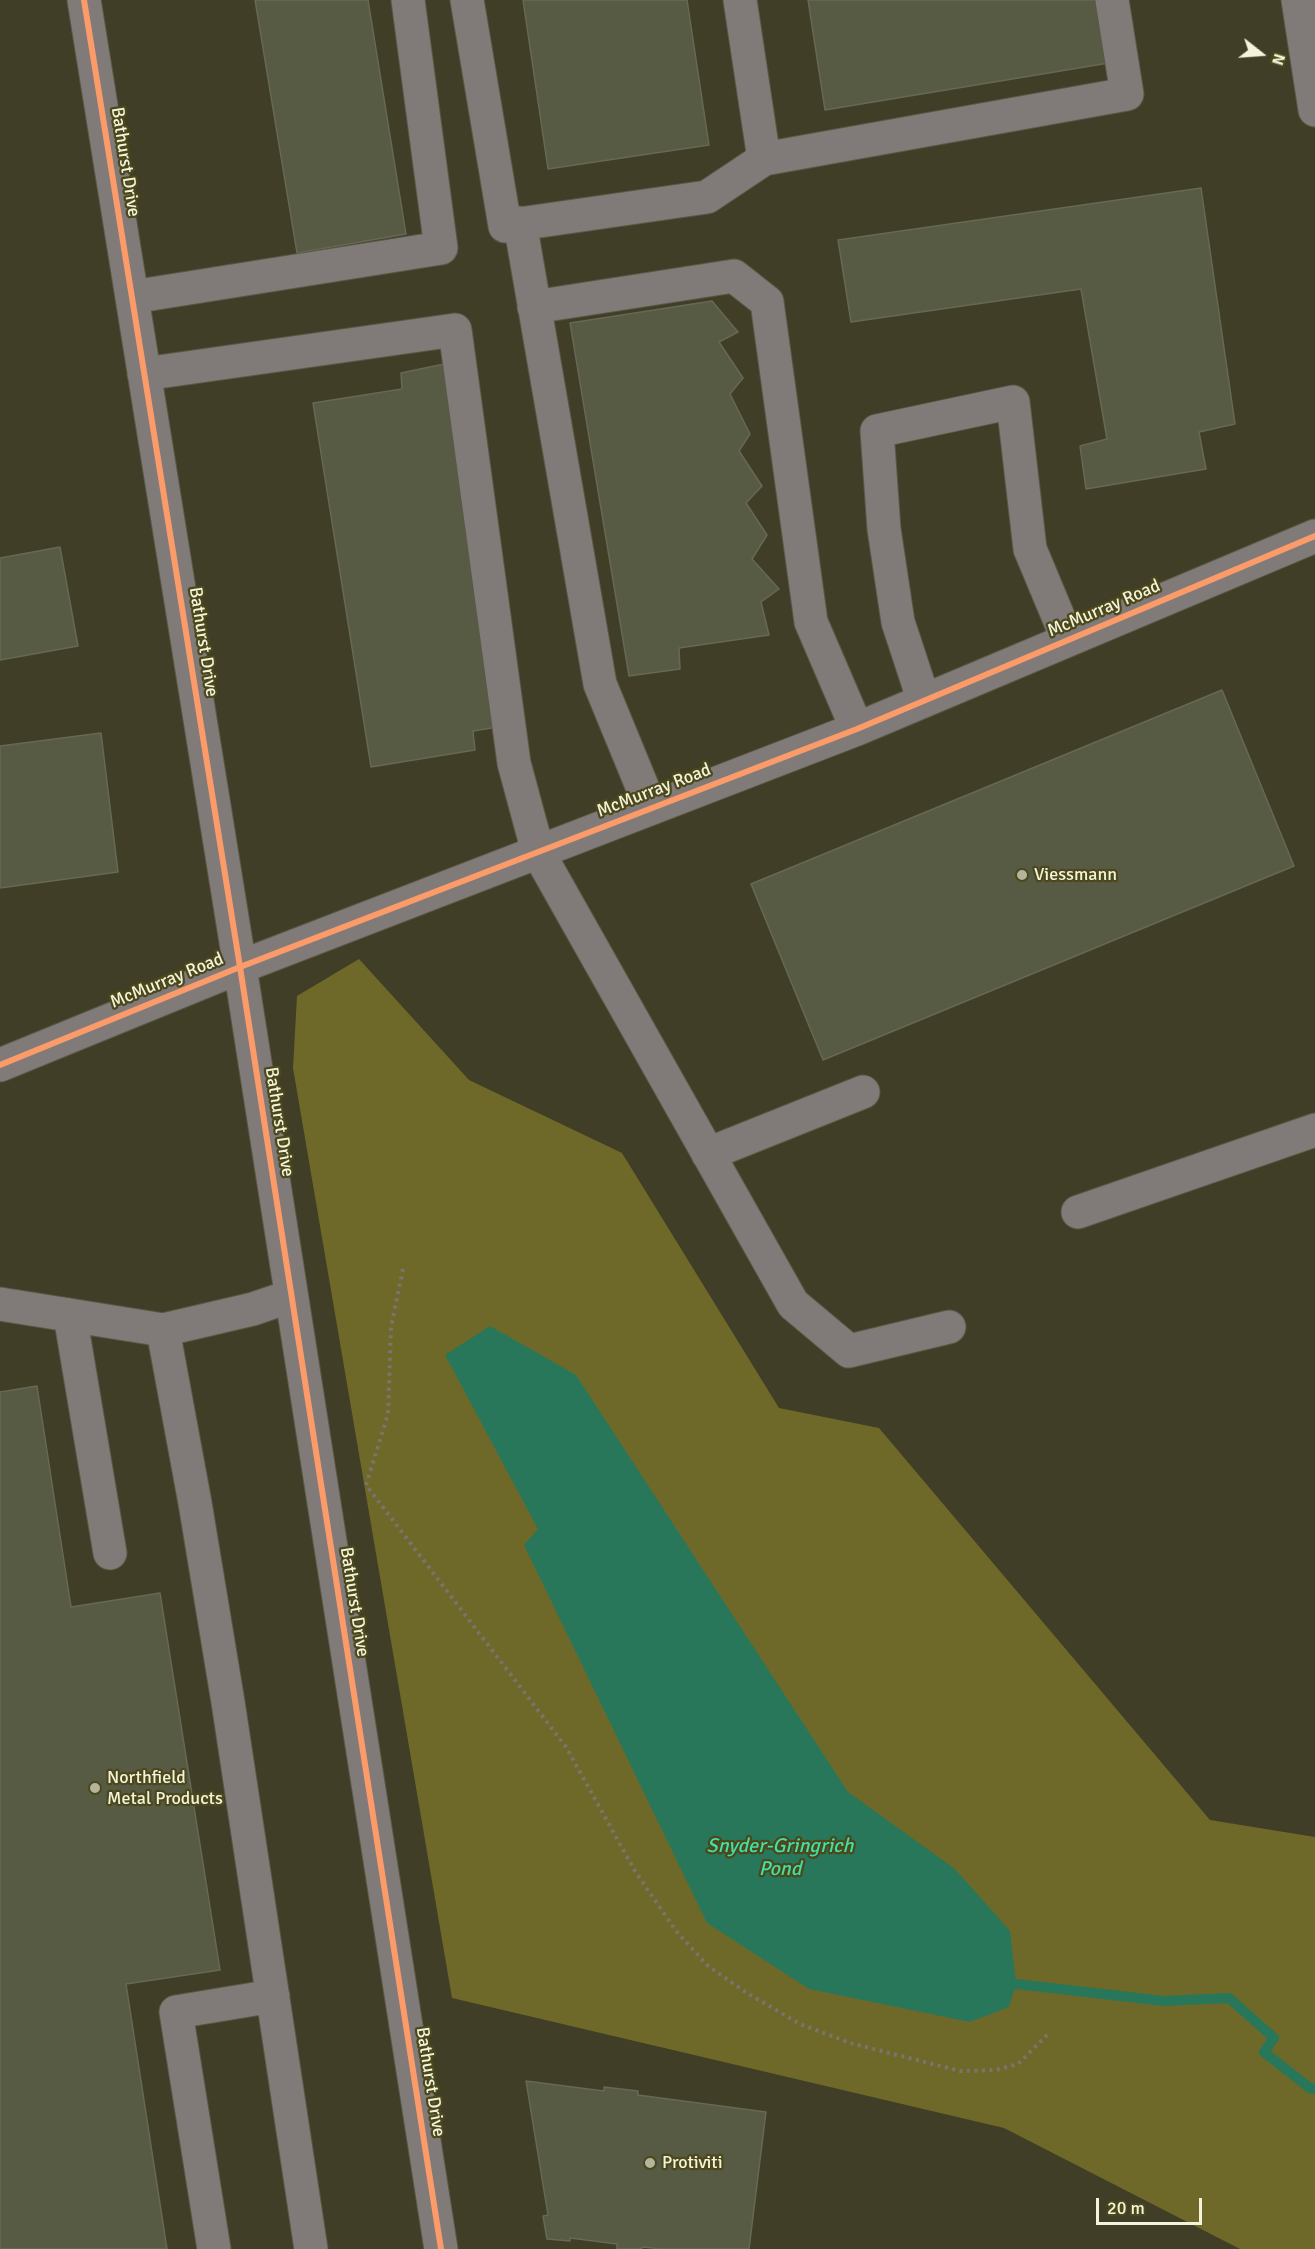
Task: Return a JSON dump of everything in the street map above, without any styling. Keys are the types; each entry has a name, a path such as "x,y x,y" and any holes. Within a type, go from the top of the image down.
{"street":[{"name":"Bathurst Drive","path":"84,0 240,967 441,2249"},
{"path":"132,297 441,248 408,0"},
{"path":"467,0 505,226 707,197 764,159 1126,94 1112,0"},
{"path":"740,0 764,159"},
{"path":"1298,0 1315,110"},
{"path":"520,223 600,684 651,808"},
{"path":"534,307 734,276 767,302 811,622 857,729"},
{"path":"144,374 455,330 514,763 538,852 793,1304 849,1352 949,1327"},
{"path":"924,701 898,622 884,529 877,431 1013,402 1030,549 1068,640"},
{"name":"McMurray Road","path":"0,1065 240,967 857,729 1315,536"},
{"path":"708,1154 863,1092"},
{"path":"1078,1212 1315,1130"},
{"path":"0,1304 163,1330 253,1309 291,1296"},
{"path":"70,1315 110,1553"},
{"path":"163,1330 216,1632 311,2249"},
{"path":"214,2249 176,2012 273,1996"}],"path":[{"path":"403,1269 391,1327 388,1414 366,1485 566,1747 634,1871 676,1931 708,1966 747,1993 800,2024 850,2043 960,2071 996,2070 1018,2064 1050,2032"}],"shaded area":[{"path":"359,959 469,1080 622,1153 779,1408 879,1428 1210,1820 1315,1837 1315,2249 1240,2249 1004,2128 452,1998 293,1068 297,996"}],"water":[{"name":"Snyder-Gringrich Pond","path":"490,1326 576,1375 848,1792 955,1869 1010,1931 1016,1984 1009,2007 970,2022 809,1989 707,1923 524,1545 538,1529 445,1355"}],"building":[{"path":"255,0 368,0 406,234 297,253"},
{"path":"523,0 687,0 709,145 548,169"},
{"path":"808,0 1105,0 1115,62 825,110"},
{"path":"1201,188 1235,424 1199,432 1206,469 1086,489 1080,446 1107,439 1081,289 851,322 838,240"},
{"path":"712,301 738,332 719,342 743,378 730,394 750,434 739,451 762,486 746,503 767,535 752,559 779,589 761,602 769,635 679,648 680,669 629,676 570,323"},
{"path":"444,364 498,727 473,731 475,750 371,767 313,403 402,389 401,373"},
{"path":"60,547 78,646 0,660 0,558"},
{"name":"Viessmann","path":"1222,690 1294,866 823,1060 751,884"},
{"path":"101,733 118,872 0,888 0,746"},
{"name":"Northfield Metal Products","path":"37,1386 71,1607 160,1593 220,1970 126,1984 167,2249 0,2249 0,1392"},
{"name":"Protiviti","path":"526,2081 604,2091 604,2087 638,2091 638,2095 766,2112 749,2249 642,2247 642,2249 617,2249 617,2244 570,2238 570,2241 547,2239 543,2216 548,2215"}],"waterway":[{"path":"1016,1984 1164,2001 1229,1998 1274,2038 1264,2052 1311,2089 1315,2088"}],"cycle path":[{"path":"84,0 240,967 441,2249"},
{"path":"0,1065 240,967 857,729 1315,536"}],"place":[{"name":"Viessmann","path":"1022,875"},
{"name":"Northfield Metal Products","path":"95,1788"},
{"name":"Protiviti","path":"650,2163"}]}
